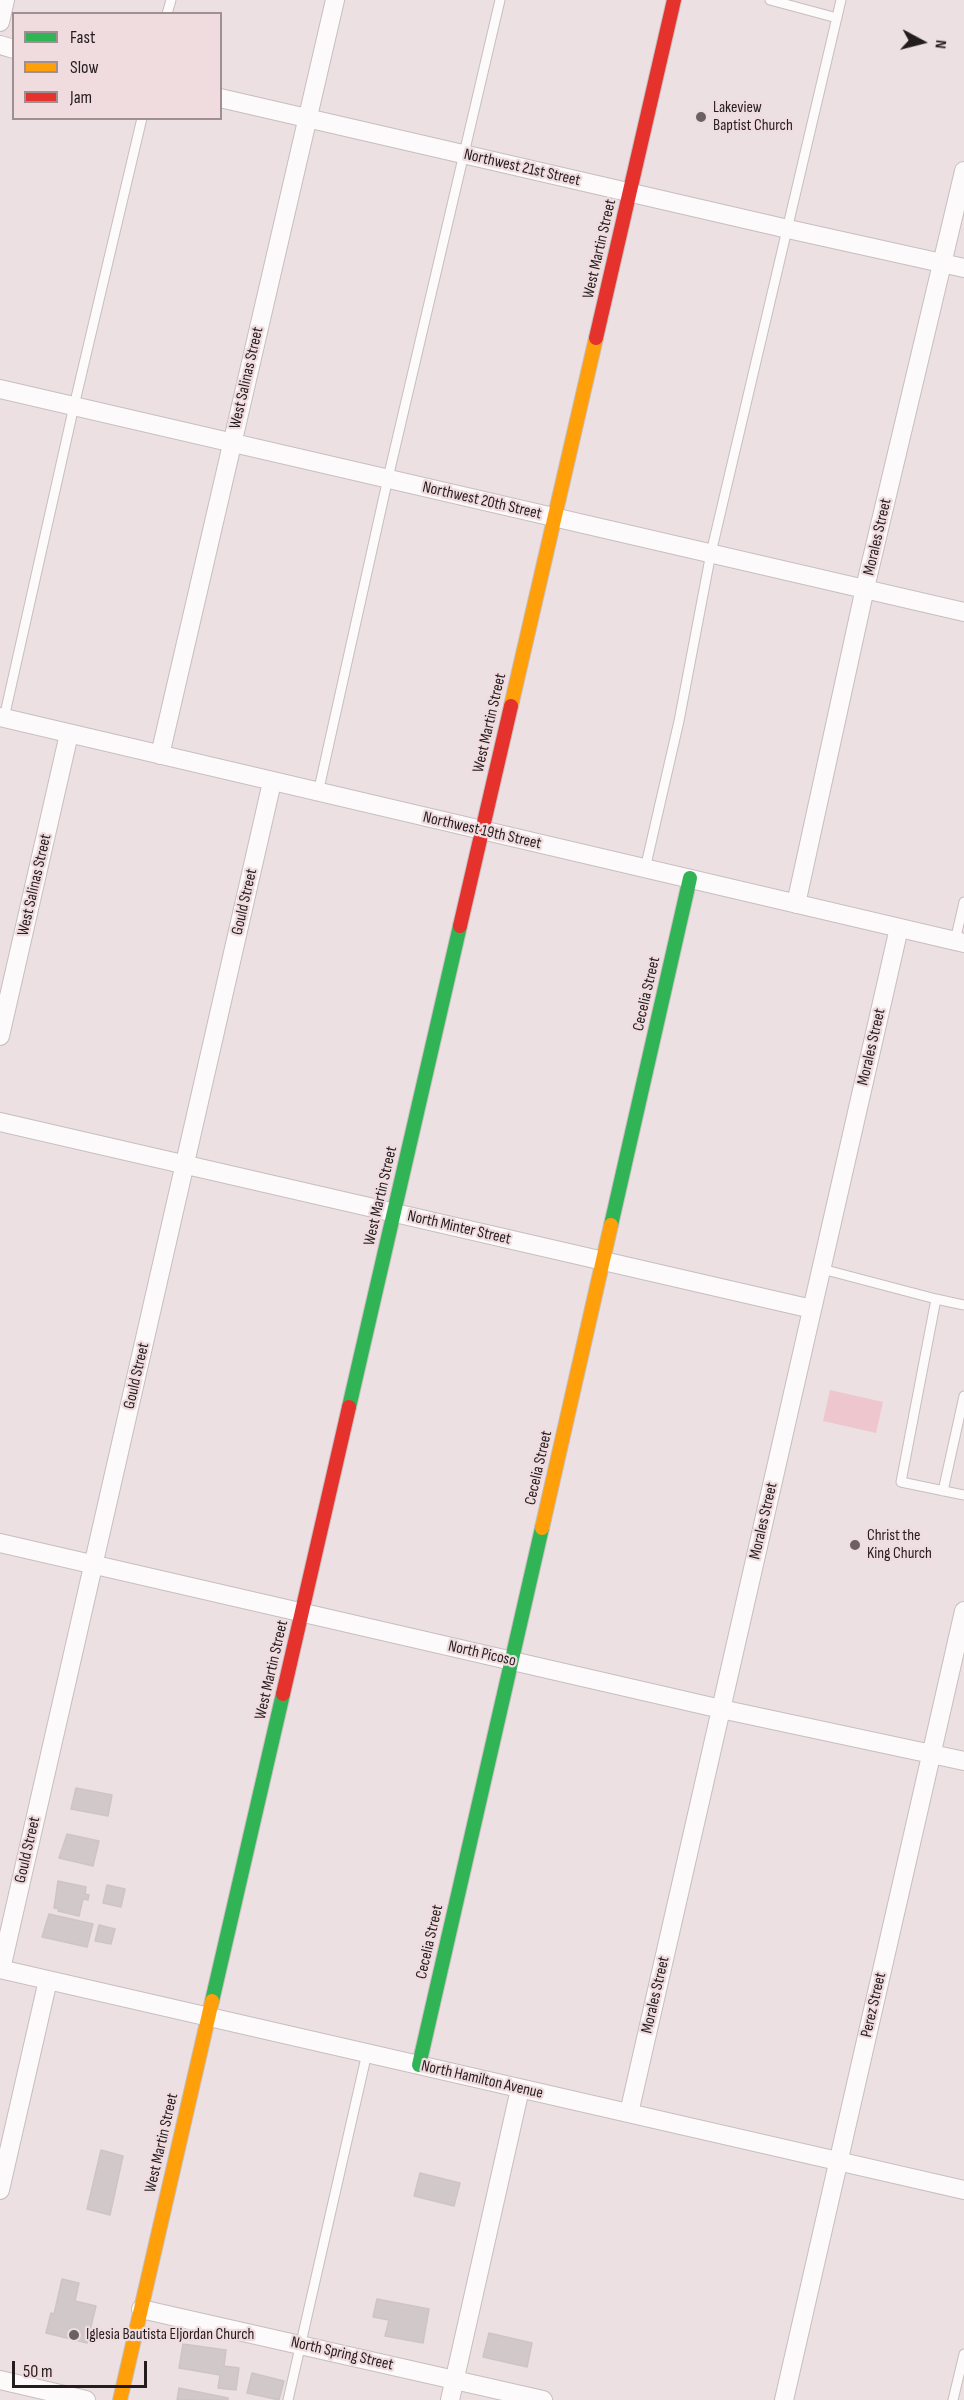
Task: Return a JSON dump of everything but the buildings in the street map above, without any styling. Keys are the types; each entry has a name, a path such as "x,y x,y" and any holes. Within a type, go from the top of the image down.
{"main road":[{"name":"West Martin Street","path":"120,2400 674,0"},
{"name":"Cecelia Street","path":"419,2065 690,879"}],"street":[{"path":"0,22 5,0"},
{"name":"West Salinas Street","path":"159,755 335,0"},
{"name":"Northwest 21st Street","path":"222,98 964,268"},
{"name":"Morales Street","path":"796,904 865,588 964,171"},
{"name":"Northwest 20th Street","path":"0,389 964,612"},
{"name":"Northwest 19th Street","path":"2,718 960,942"},
{"name":"West Salinas Street","path":"0,1036 69,734"},
{"name":"Gould Street","path":"1,1969 272,782"},
{"name":"Morales Street","path":"629,2113 899,928"},
{"name":"North Minter Street","path":"0,1122 812,1309"},
{"name":"North Picoso","path":"0,1544 721,1709 964,1761"},
{"name":"Perez Street","path":"784,2400 964,1611"},
{"name":"North Hamilton Avenue","path":"1,1969 964,2190"},
{"path":"0,2190 48,1980"},
{"path":"450,2400 520,2089"},
{"name":"North Spring Street","path":"141,2309 543,2400"},
{"path":"0,2380 86,2400"}],"lane":[{"path":"318,793 388,478 500,0"},
{"path":"770,0 837,18"},
{"path":"645,868 679,721 711,554 842,0"},
{"path":"2,718 142,120"},
{"path":"960,942 964,902"},
{"path":"822,1269 964,1305"},
{"path":"936,1299 900,1482 964,1495"},
{"path":"943,1491 960,1433 964,1396"},
{"path":"288,2400 367,2053"},
{"path":"953,2400 964,2354"}],"shaded area":[{"path":"830,1390 883,1402 876,1433 823,1421"}],"traffic: fast":[{"path":"611,1225 690,878"},
{"path":"349,1407 460,926"},
{"path":"419,2065 542,1528"},
{"path":"212,2001 283,1694"}],"traffic: slow":[{"path":"511,706 596,338"},
{"path":"542,1528 611,1225"},
{"path":"120,2400 212,2001"}],"traffic: jam":[{"path":"596,338 674,0"},
{"path":"460,926 511,706"},
{"path":"283,1694 349,1407"}],"place":[{"name":"Lakeview Baptist Church","path":"701,117"},
{"name":"Christ the King Church","path":"855,1545"},
{"name":"Iglesia Bautista Eljordan Church","path":"74,2335"}]}
